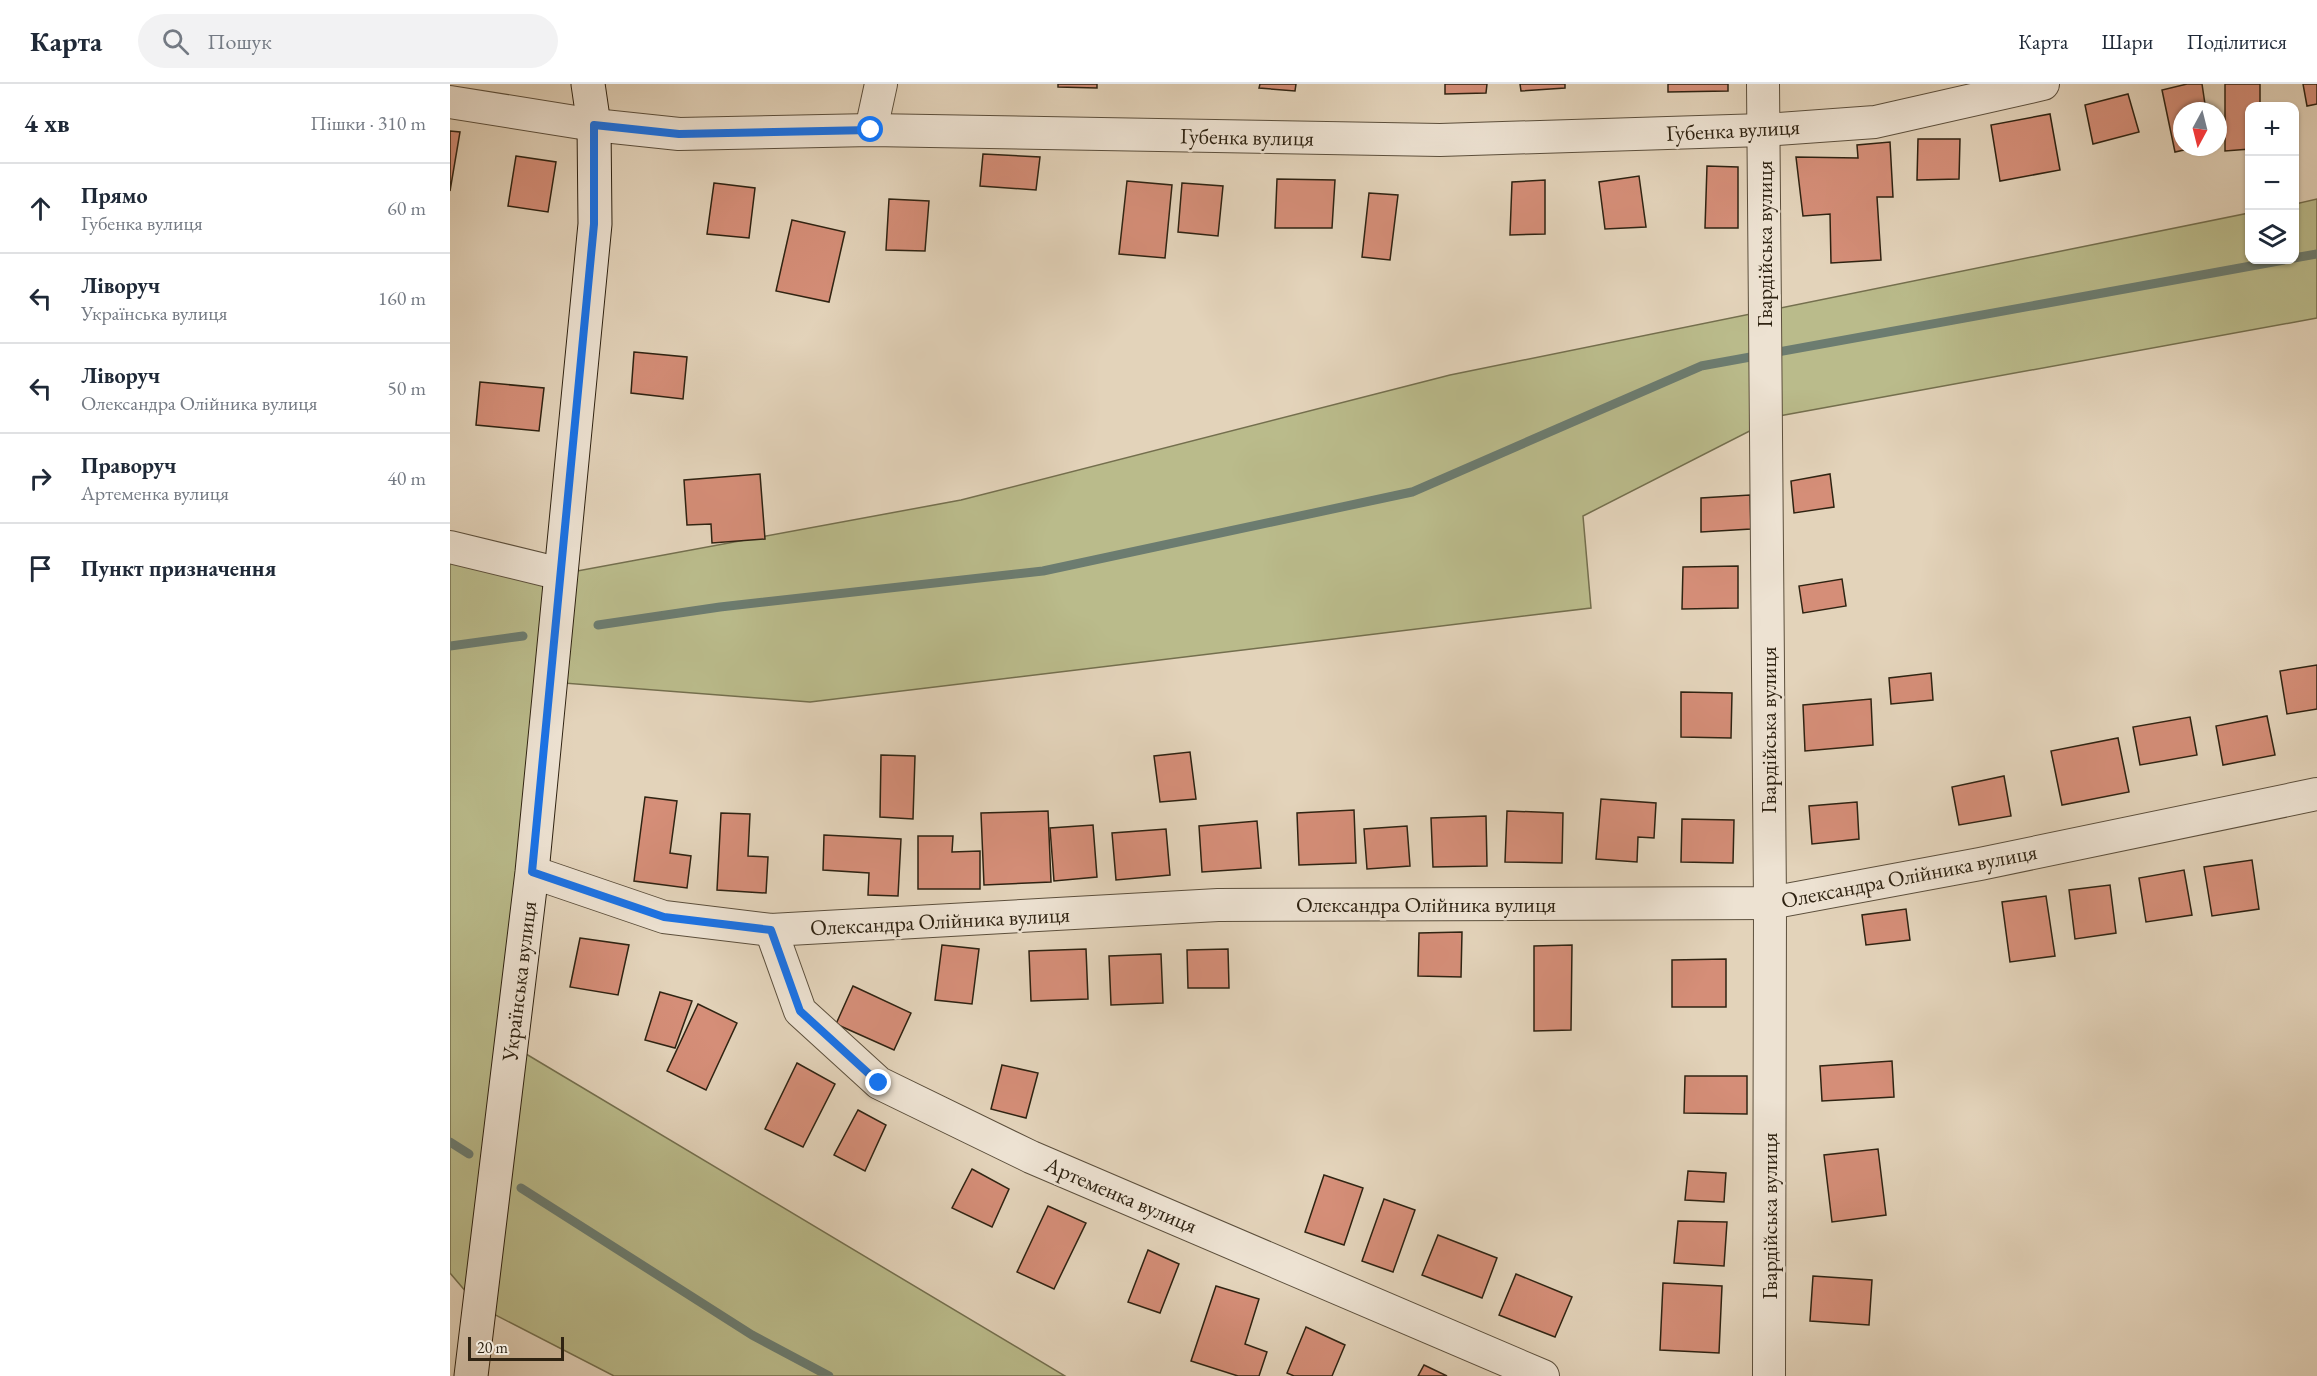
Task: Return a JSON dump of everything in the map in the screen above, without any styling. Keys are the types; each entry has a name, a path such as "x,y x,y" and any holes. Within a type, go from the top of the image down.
{"street":[{"name":"Українська вулиця","path":"471,1376 532,872 594,224 594,125 588,84"},
{"path":"871,130 880,84"},
{"name":"Гвардійська вулиця","path":"1763,84 1770,903 1769,1376"},
{"name":"Губенка вулиця","path":"450,102 594,125 679,134 871,130 1440,141 1764,130 1875,122 2043,84"},
{"path":"450,547 561,574"},
{"name":"Олександра Олійника вулиця","path":"532,872 664,917 771,930 1218,905 1770,903 1980,864 2317,794"},
{"name":"Артеменка вулиця","path":"771,930 800,1011 879,1083 1031,1157 1543,1376"}],"green space":[{"path":"2317,199 2317,318 1779,416 1583,516 1591,608 810,702 551,682 511,1045 1065,1376 614,1376 478,1306 450,1273 450,547 561,574 961,500 1450,375 2245,214 2245,264 2299,264 2299,203"}],"building":[{"path":"1058,84 1097,84 1097,88 1058,87"},
{"path":"1260,84 1296,84 1295,91 1259,88"},
{"path":"1445,84 1487,84 1486,93 1445,94"},
{"path":"1520,84 1565,84 1565,88 1521,91"},
{"path":"1668,84 1728,84 1728,91 1668,92"},
{"path":"2187,84 2202,84 2205,102 2173,102 2173,142 2162,90"},
{"path":"2225,84 2260,84 2260,102 2245,102 2245,149 2227,151 2227,102 2225,102"},
{"path":"2303,84 2317,84 2317,104 2307,106"},
{"path":"2128,94 2139,132 2093,144 2085,105"},
{"path":"2050,114 2060,170 2000,181 1991,125"},
{"path":"450,131 460,132 450,191"},
{"path":"1918,139 1960,139 1959,179 1917,180"},
{"path":"1890,142 1893,197 1877,197 1881,260 1831,263 1830,214 1803,216 1796,157 1858,158 1857,145"},
{"path":"983,154 1040,157 1036,190 980,186"},
{"path":"516,156 556,162 548,212 508,206"},
{"path":"1707,166 1738,167 1738,228 1705,228"},
{"path":"1639,176 1646,227 1605,229 1599,182"},
{"path":"1277,179 1335,180 1332,228 1275,228"},
{"path":"1545,180 1545,234 1510,235 1512,182"},
{"path":"1127,181 1172,185 1165,258 1119,254"},
{"path":"714,183 755,188 749,238 707,234"},
{"path":"1182,183 1223,186 1218,236 1178,232"},
{"path":"1369,193 1398,195 1390,260 1362,257"},
{"path":"889,199 929,201 925,251 886,250"},
{"path":"792,220 845,232 829,302 776,291"},
{"path":"634,352 687,357 683,399 631,393"},
{"path":"480,382 544,388 539,431 476,425"},
{"path":"760,474 765,539 712,543 711,524 687,525 684,480"},
{"path":"1830,474 1834,507 1794,513 1791,481"},
{"path":"1750,495 1751,529 1701,532 1701,498"},
{"path":"1738,566 1738,608 1682,609 1683,567"},
{"path":"1842,579 1846,606 1803,613 1799,586"},
{"path":"2317,665 2317,709 2287,714 2280,671"},
{"path":"1931,673 1933,700 1891,704 1889,678"},
{"path":"1681,692 1732,693 1731,738 1681,737"},
{"path":"1871,699 1873,745 1805,751 1803,705"},
{"path":"2267,716 2275,755 2223,765 2216,726"},
{"path":"2190,717 2197,755 2140,765 2133,727"},
{"path":"2118,738 2129,792 2062,805 2051,751"},
{"path":"1190,752 1196,799 1160,802 1154,756"},
{"path":"881,755 915,756 913,819 880,817"},
{"path":"2004,776 2011,816 1959,825 1952,787"},
{"path":"645,797 677,801 670,853 691,856 687,888 634,881"},
{"path":"1601,799 1656,803 1654,838 1638,837 1637,862 1596,859"},
{"path":"1857,802 1859,839 1812,844 1809,806"},
{"path":"1354,810 1356,863 1299,865 1297,813"},
{"path":"1048,811 1051,882 984,885 981,813"},
{"path":"1507,811 1563,813 1562,863 1505,862"},
{"path":"721,813 750,814 748,856 768,857 766,893 717,890"},
{"path":"1486,816 1487,866 1433,867 1431,818"},
{"path":"1682,819 1734,820 1733,863 1681,862"},
{"path":"1257,821 1261,868 1202,872 1199,826"},
{"path":"1093,825 1097,877 1054,881 1050,828"},
{"path":"1407,826 1410,866 1367,869 1364,829"},
{"path":"1166,829 1170,875 1116,880 1112,833"},
{"path":"824,835 901,839 898,896 868,895 869,873 823,870"},
{"path":"918,836 953,836 952,852 980,851 980,889 918,889"},
{"path":"2252,860 2259,909 2212,916 2204,867"},
{"path":"2184,870 2192,915 2146,922 2139,878"},
{"path":"2110,885 2116,933 2075,939 2069,890"},
{"path":"2046,896 2055,956 2010,962 2002,902"},
{"path":"1906,909 1910,940 1866,945 1862,915"},
{"path":"1462,932 1461,977 1418,976 1419,933"},
{"path":"580,938 629,945 618,995 570,987"},
{"path":"942,945 979,949 972,1004 935,1000"},
{"path":"1572,945 1571,1030 1534,1031 1534,946"},
{"path":"1086,949 1088,999 1031,1001 1029,951"},
{"path":"1228,949 1229,988 1188,988 1187,950"},
{"path":"1161,954 1163,1003 1111,1005 1109,956"},
{"path":"1726,959 1726,1007 1672,1007 1672,960"},
{"path":"853,986 911,1013 894,1050 836,1024"},
{"path":"660,992 692,1001 675,1048 645,1040"},
{"path":"698,1004 737,1023 706,1090 667,1071"},
{"path":"1892,1061 1894,1097 1822,1101 1820,1066"},
{"path":"797,1063 835,1084 803,1147 765,1129"},
{"path":"1002,1065 1038,1073 1026,1118 991,1109"},
{"path":"1685,1076 1747,1076 1747,1114 1684,1113"},
{"path":"858,1110 886,1125 865,1171 834,1155"},
{"path":"1878,1149 1886,1215 1832,1222 1824,1155"},
{"path":"972,1169 1009,1189 992,1227 952,1208"},
{"path":"1688,1171 1726,1173 1724,1202 1685,1200"},
{"path":"1324,1175 1363,1188 1344,1245 1305,1232"},
{"path":"1384,1199 1415,1210 1393,1272 1362,1261"},
{"path":"1048,1206 1086,1223 1054,1289 1017,1272"},
{"path":"1678,1221 1727,1222 1724,1266 1674,1263"},
{"path":"1438,1235 1497,1258 1482,1298 1422,1275"},
{"path":"1148,1250 1179,1264 1160,1313 1128,1302"},
{"path":"1516,1274 1572,1297 1555,1337 1499,1315"},
{"path":"1813,1276 1872,1280 1869,1325 1810,1321"},
{"path":"1663,1283 1722,1286 1719,1353 1660,1350"},
{"path":"1216,1286 1259,1299 1245,1344 1267,1352 1259,1376 1238,1376 1191,1361"},
{"path":"1306,1327 1345,1345 1332,1376 1294,1376 1287,1373"},
{"path":"1424,1365 1447,1376 1418,1376"}],"waterway":[{"path":"2299,257 2317,254"},
{"path":"598,625 720,607 1043,571 1412,492 1701,366 2262,264"},
{"path":"450,646 523,636"},
{"path":"450,1142 469,1154"},
{"path":"521,1188 752,1335 829,1376"}],"route":[{"path":"871,130 679,134 594,125 594,224 532,872 664,917 771,930 800,1011 879,1083"}]}
